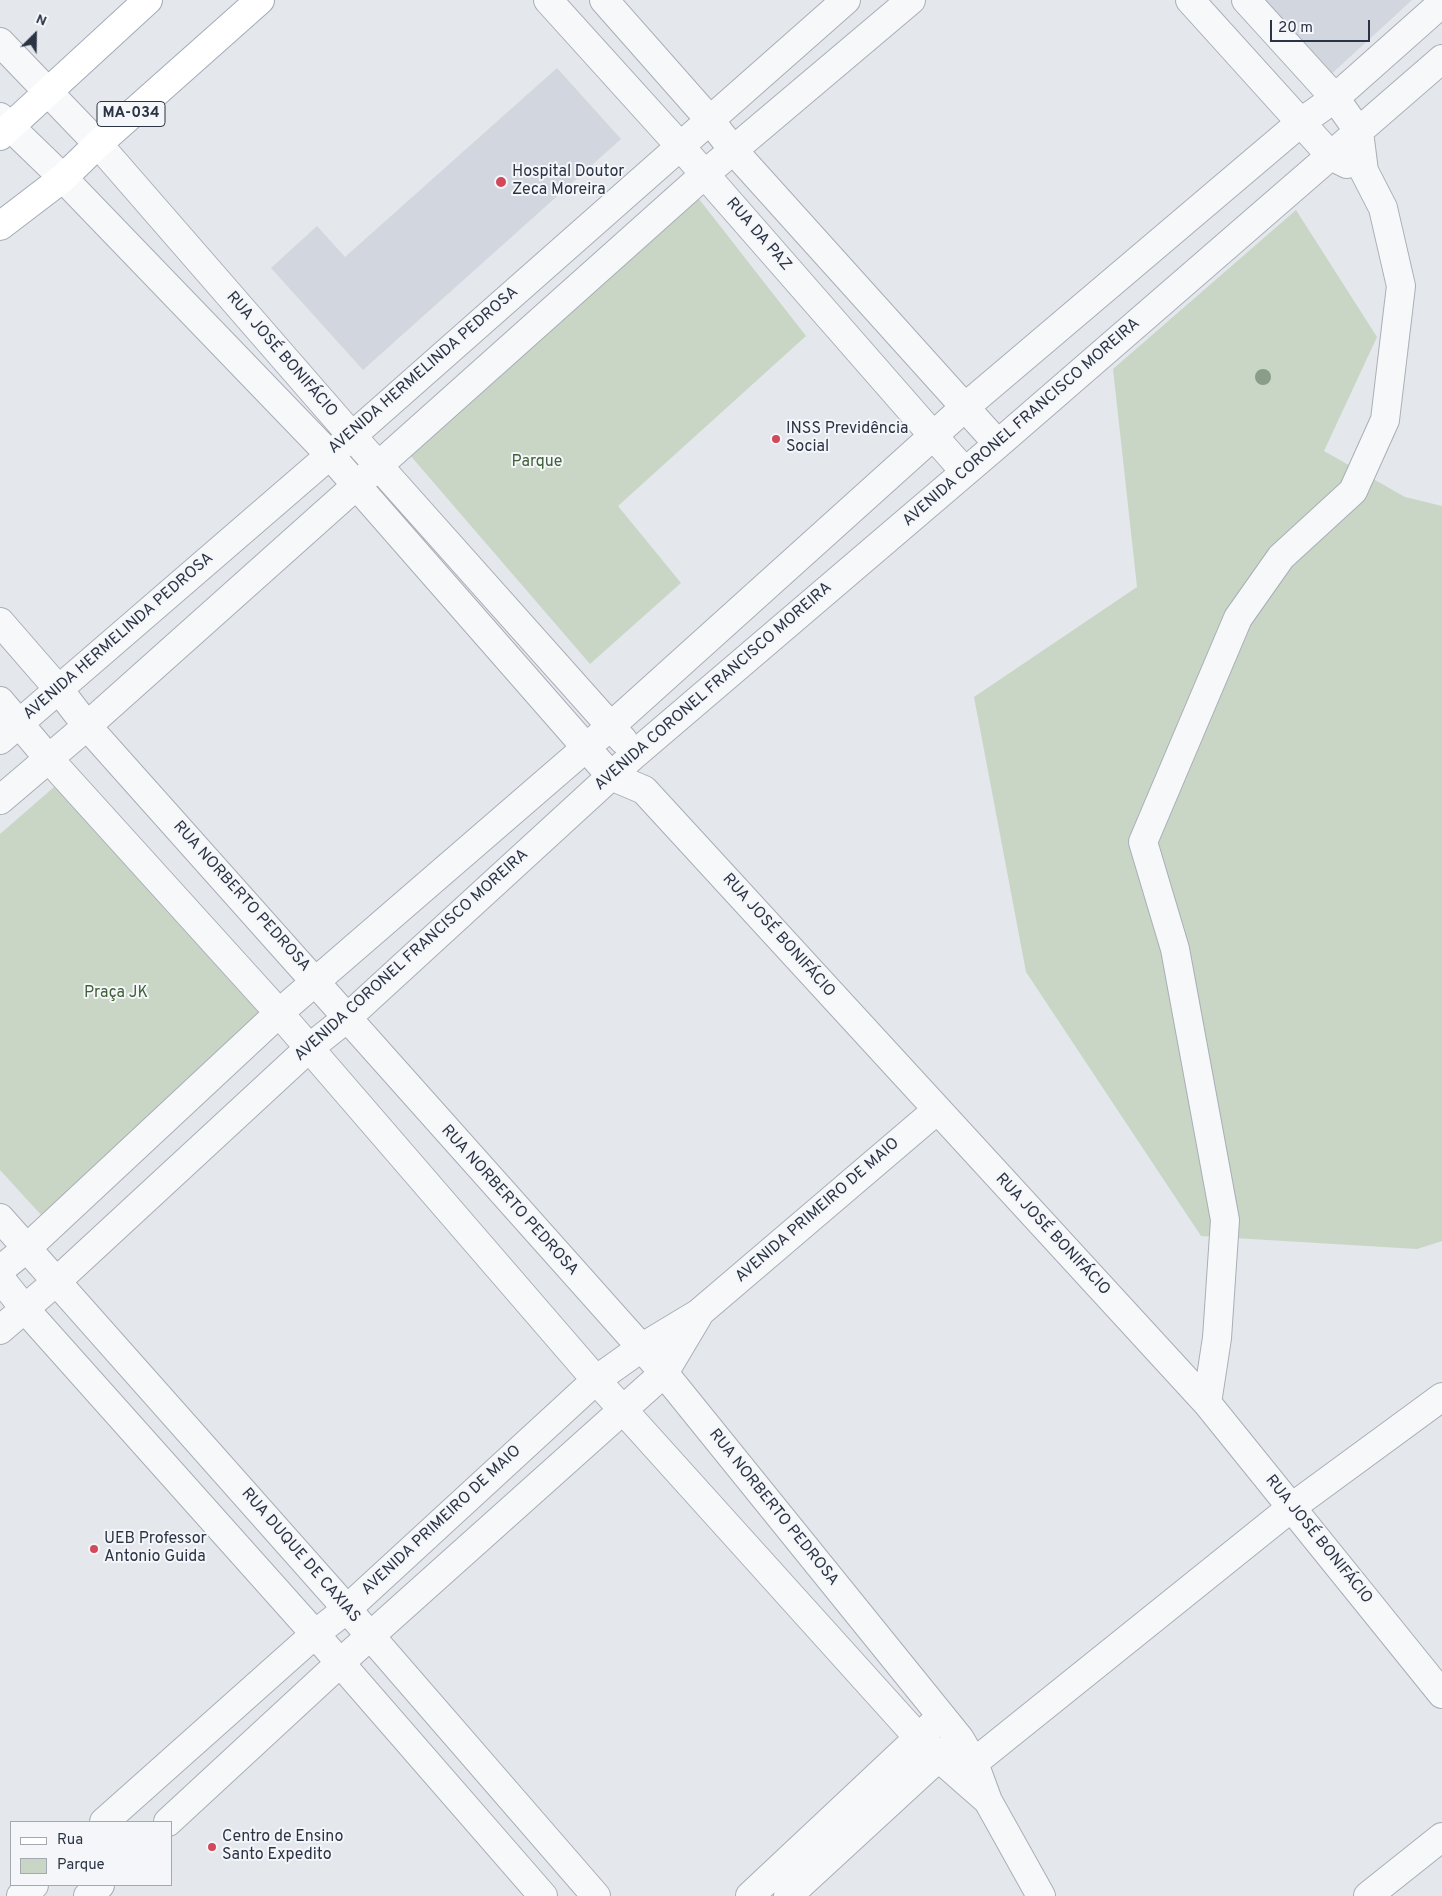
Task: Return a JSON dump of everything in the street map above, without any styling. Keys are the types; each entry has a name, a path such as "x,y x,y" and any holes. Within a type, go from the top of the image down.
{"main road":[{"path":"3,127 48,92 148,0"},
{"name":"MA-034","path":"0,226 63,178 98,144 260,0"}],"street":[{"name":"RUA DA PAZ","path":"548,0 705,174 965,472"},
{"path":"604,0 734,150 998,444"},
{"name":"AVENIDA HERMELINDA PEDROSA","path":"10,732 60,691 328,454 352,436 846,0"},
{"path":"0,800 87,726 356,486 378,464 705,174 911,0"},
{"path":"1190,0 1332,156 1364,171"},
{"path":"1207,1403 1217,1338 1224,1220 1175,949 1143,842 1238,618 1281,558 1353,491 1386,420 1402,286 1382,208 1364,171 1359,132 1335,98 1246,0"},
{"path":"0,1270 27,1248 279,1013 611,726 964,408 1300,123 1335,98 1442,3"},
{"name":"RUA JOSÉ BONIFÁCIO","path":"0,42 98,144 352,436 611,726 635,754 644,790"},
{"name":"AVENIDA CORONEL FRANCISCO MOREIRA","path":"0,1330 57,1281 308,1049 347,1018 610,776 998,444 1442,59"},
{"name":"RUA JOSÉ BONIFÁCIO","path":"3,127 63,178 328,454 587,747 610,776 644,790 1207,1403 1442,1694"},
{"name":"RUA NORBERTO PEDROSA","path":"0,622 60,691 87,726 664,1373 960,1739 956,1765"},
{"name":"RUA NORBERTO PEDROSA","path":"0,701 10,732 49,759 279,1013 308,1049 596,1380 917,1736 956,1765 988,1801 1041,1896"},
{"name":"AVENIDA PRIMEIRO DE MAIO","path":"105,1821 315,1634 347,1609 596,1380 640,1348 700,1313 936,1110"},
{"name":"RUA DUQUE DE CAXIAS","path":"0,1218 347,1609 370,1638 596,1896"},
{"path":"0,1278 24,1308 315,1634 544,1896"},
{"name":"AVENIDA PRIMEIRO DE MAIO","path":"169,1821 340,1663 664,1373 700,1313"},
{"path":"788,1896 1292,1506 1442,1397"},
{"path":"750,1896 917,1736 942,1717"},
{"path":"1368,1896 1442,1837"},
{"path":"21,1896 33,1886"},
{"path":"88,1896 99,1886"}],"shaded area":[{"path":"1255,0 1412,0 1327,78"},
{"name":"Hospital Doutor Zeca Moreira","path":"557,68 621,139 363,370 271,268 317,226 345,257"}],"green space":[{"name":"Parque","path":"699,199 806,336 618,506 681,583 590,664 409,454"},
{"path":"1296,210 1377,337 1324,451 1405,497 1442,506 1442,1241 1417,1249 1201,1236 1026,972 974,697 1137,587 1113,369"},
{"name":"Praça JK","path":"69,774 281,1001 43,1217 0,1170 0,834"}],"place":[{"name":"Hospital Doutor Zeca Moreira","path":"501,182"},
{"name":"INSS Previdência Social","path":"776,439"},
{"name":"UEB Professor Antonio Guida","path":"94,1549"},
{"name":"Centro de Ensino Santo Expedito","path":"212,1847"}]}
